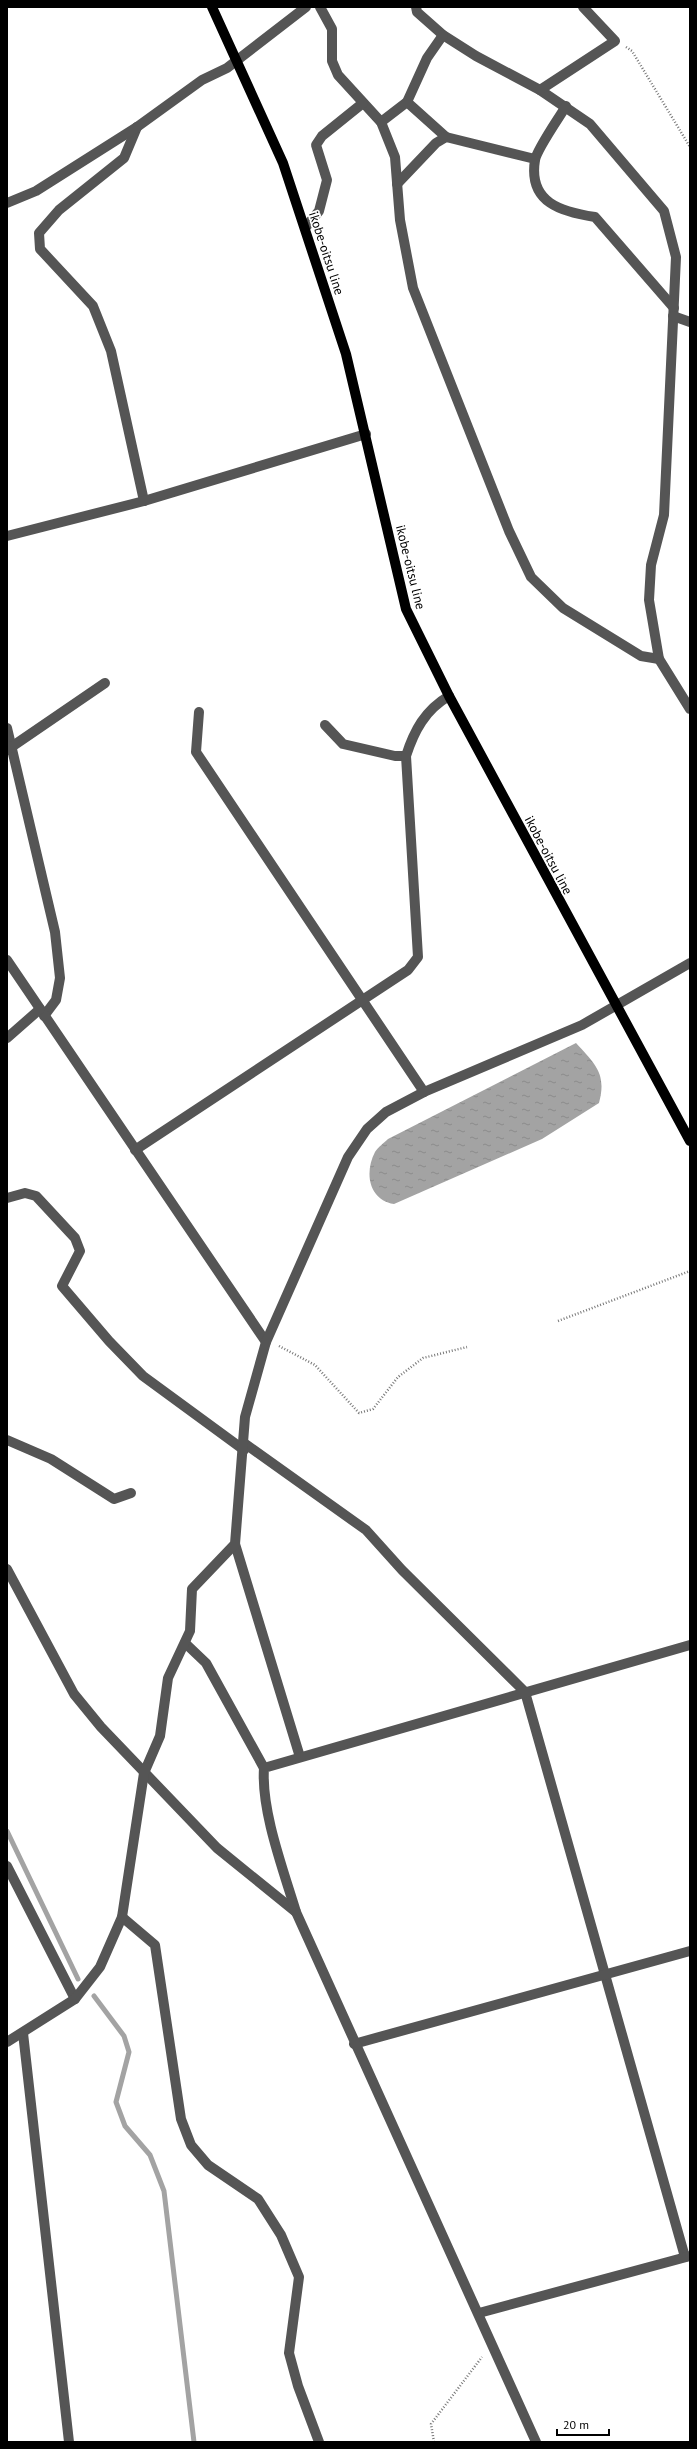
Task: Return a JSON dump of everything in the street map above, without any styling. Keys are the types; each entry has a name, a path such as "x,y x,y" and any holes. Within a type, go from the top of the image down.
{"main road":[{"name":"ikobe-oitsu line","path":"212,7 238,59 283,163 346,354 406,609 449,696 690,1141"}],"street":[{"path":"7,203 36,191 137,127 202,80 227,68 306,7"},
{"path":"320,7 332,29 332,61 338,75 381,122 395,157 400,220 413,288 509,531 531,576 563,608 641,656 660,659"},
{"path":"416,7 417,12 443,35 476,56 540,90 566,106 590,124 664,211 676,257 664,515 651,565 649,600 660,659 690,709"},
{"path":"540,90 615,40 583,7"},
{"path":"381,122 406,102 427,58 443,35"},
{"path":"406,102 446,137 535,159"},
{"path":"305,228 319,211 327,180 316,146 322,136 363,103"},
{"path":"566,106 535,159 536,183 550,205 572,214 595,217 673,312 690,322"},
{"path":"137,127 124,158 59,210 39,233 40,249 93,306 111,351 144,501"},
{"path":"397,184 436,143 446,137"},
{"path":"7,536 144,501 366,434"},
{"path":"9,749 105,683"},
{"path":"135,1150 408,970 418,957 406,756 413,732 434,704 449,696"},
{"path":"199,712 196,752 424,1092"},
{"path":"325,725 343,744 395,756 406,756"},
{"path":"7,728 9,749 55,932 60,978 56,1000 7,1038"},
{"path":"7,960 266,1342"},
{"path":"300,1757 235,1544 244,1447 245,1417 266,1342 348,1157 367,1129 386,1112 424,1092 582,1025 615,1005 628,1000 690,963"},
{"path":"7,1198 24,1193 36,1196 76,1238 80,1251 62,1286 109,1341 143,1376 366,1530 402,1570 525,1692 687,2256 479,2313"},
{"path":"7,1440 51,1459 114,1499 131,1493"},
{"path":"7,2042 75,1999 100,1967 122,1917 144,1773 160,1736 168,1678 190,1631 192,1589 235,1544"},
{"path":"7,1569 74,1694 101,1727 217,1848 296,1912"},
{"path":"185,1643 206,1663 264,1768 263,1788 282,1866 296,1912 354,2044 479,2313 536,2442"},
{"path":"264,1768 690,1645"},
{"path":"7,1866 75,1999"},
{"path":"122,1917 155,1945 181,2119 191,2145 208,2165 258,2199 281,2235 299,2277 289,2353 319,2442"},
{"path":"354,2044 690,1951"},
{"path":"23,2032 70,2442"}],"path":[{"path":"615,40 632,51 690,147"},
{"path":"558,1321 690,1271"},
{"path":"266,1342 286,1348 315,1365 359,1413 373,1409 398,1378 423,1358 467,1347"},
{"path":"434,2442 430,2424 492,2344"}],"water":[{"path":"576,1043 594,1063 598,1070 601,1084 599,1103 542,1139 394,1204 379,1197 374,1191 370,1177 372,1160 376,1150 388,1139"}],"waterway":[{"path":"7,1831 78,1979"},
{"path":"94,1996 124,2036 129,2052 116,2102 125,2126 150,2155 164,2191 194,2442"}]}
